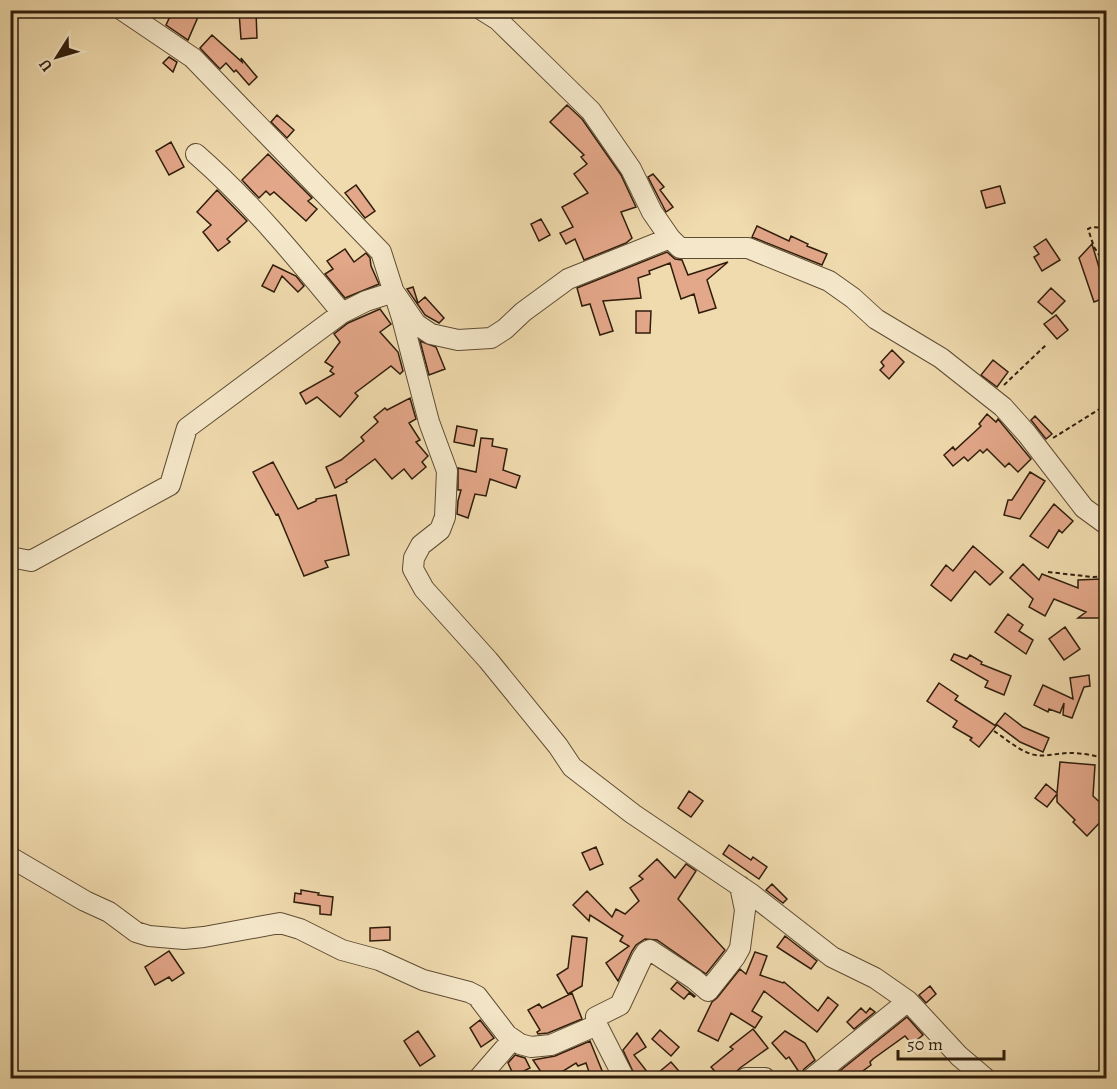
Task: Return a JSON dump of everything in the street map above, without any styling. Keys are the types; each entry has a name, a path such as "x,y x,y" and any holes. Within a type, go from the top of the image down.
{"street":[{"path":"122,10 193,58 381,252 429,422 447,471 446,517 440,530 421,545 414,558 413,568 424,589 509,686 558,746 572,767 633,814 740,886 832,957 875,978 908,1001 959,1056 985,1078"},
{"path":"482,10 498,20 591,111 631,169 652,212 680,248 748,248 829,281 853,297 876,319 941,358 1003,406 1084,508 1107,524"},
{"path":"196,154 241,195 342,312"},
{"path":"394,292 416,324 431,334 458,340 491,338 568,279 670,238"},
{"path":"10,557 31,561 170,485 187,428 342,312 394,292"},
{"path":"10,857 108,912 136,932 149,936 194,938 280,923 300,929 342,950 379,960 433,984 473,994 512,1040 531,1047 551,1045 597,1025"},
{"path":"624,1078 597,1025 596,1017 620,1005 642,958 650,950 708,991 740,948 746,910 740,886"},
{"path":"812,1078 908,1001"},
{"path":"479,1078 512,1040"},
{"path":"746,1078 765,1078"}],"path":[{"path":"1107,228 1088,229 1094,247 1107,266"},
{"path":"991,397 1047,345"},
{"path":"1037,447 1107,405"},
{"path":"1048,572 1093,577 1107,576"},
{"path":"994,731 1031,754 1057,756 1067,753 1107,760"}],"building":[{"path":"173,10 201,10 188,40 166,25"},
{"path":"239,12 256,12 257,38 241,39"},
{"path":"212,35 242,62 241,58 257,77 249,85 236,70 234,72 226,63 220,69 200,48"},
{"path":"169,57 177,62 173,72 163,63"},
{"path":"567,105 582,119 621,175 636,207 621,212 632,238 626,243 584,260 575,239 566,244 560,233 573,227 562,207 588,193 574,174 587,164 581,157 584,155 550,122"},
{"path":"277,115 294,130 287,138 271,122"},
{"path":"171,142 184,167 169,175 156,151"},
{"path":"268,154 312,198 308,201 317,209 306,221 274,192 270,195 266,191 259,198 242,180"},
{"path":"653,174 664,187 660,190 673,207 666,212 648,177"},
{"path":"356,185 375,211 365,218 345,193"},
{"path":"1000,186 1005,203 986,208 981,191"},
{"path":"217,190 247,221 227,239 230,242 218,251 203,232 211,225 197,212"},
{"path":"541,219 550,235 539,241 531,224"},
{"path":"757,226 789,241 791,236 827,254 822,265 752,237"},
{"path":"1046,239 1060,260 1042,271 1034,257 1039,254 1034,247"},
{"path":"1092,244 1101,274 1104,273 1107,280 1107,297 1094,302 1079,258"},
{"path":"345,249 354,262 366,253 379,284 345,298 325,274 333,269 327,261"},
{"path":"667,252 675,259 682,260 688,275 728,262 707,280 716,308 699,313 694,294 681,299 670,263 638,278 641,298 603,301 613,331 600,335 590,304 582,306 577,288"},
{"path":"273,265 296,276 304,286 298,292 282,276 274,292 262,286"},
{"path":"413,287 418,303 425,297 444,318 439,323 425,315 407,289"},
{"path":"1051,288 1065,301 1052,314 1038,302"},
{"path":"380,309 391,324 380,332 398,352 403,371 400,374 391,366 355,393 358,396 340,417 317,397 306,404 300,393 334,374 330,371 333,367 325,362 340,342 334,334 348,323"},
{"path":"636,311 651,311 650,333 636,333"},
{"path":"1056,315 1068,330 1057,339 1044,324"},
{"path":"420,341 436,347 445,369 429,375"},
{"path":"892,350 904,362 889,379 880,370 884,366 881,362"},
{"path":"993,360 1008,372 997,387 981,375"},
{"path":"410,398 416,419 409,423 420,440 416,442 428,456 422,462 426,467 412,479 404,469 392,479 375,459 346,480 347,482 335,488 326,467 341,460 364,441 361,437 378,422 374,417 385,408 387,410"},
{"path":"987,414 996,422 998,419 1031,459 1018,472 1009,463 1005,467 987,449 983,453 980,450 968,461 964,457 953,466 944,455 953,447 955,450 981,426 979,424"},
{"path":"1035,416 1052,434 1046,439 1031,420"},
{"path":"457,426 477,430 474,446 454,442"},
{"path":"481,438 493,439 492,446 507,449 503,470 520,476 516,488 490,479 486,496 475,494 468,518 457,514 461,490 458,490 458,468 476,472"},
{"path":"273,462 298,509 316,499 336,495 349,555 325,561 328,567 304,576 278,514 276,515 253,472"},
{"path":"1030,472 1045,481 1020,519 1004,515 1008,500 1012,500"},
{"path":"1054,504 1073,521 1062,533 1059,530 1048,548 1030,536"},
{"path":"973,546 1003,572 990,585 975,571 951,601 931,585 946,565 953,571"},
{"path":"1023,564 1039,580 1042,574 1078,588 1078,580 1101,579 1102,618 1078,618 1086,612 1054,599 1045,616 1029,607 1033,599 1010,578"},
{"path":"1008,614 1023,625 1019,631 1033,640 1026,654 995,632"},
{"path":"1065,627 1080,649 1064,660 1049,639"},
{"path":"954,654 967,659 970,655 982,662 981,664 1011,676 1004,695 985,687 988,681 951,660"},
{"path":"1089,675 1090,686 1084,687 1072,718 1063,715 1064,703 1060,713 1049,709 1048,712 1034,705 1043,685 1073,699 1070,678"},
{"path":"939,683 958,696 955,700 996,726 979,747 970,740 972,738 953,727 957,721 927,701"},
{"path":"1005,713 1023,727 1049,738 1043,752 1020,742 996,724"},
{"path":"1060,762 1095,765 1093,796 1107,809 1107,815 1087,836 1057,802 1057,794 1047,807 1035,798 1046,784 1057,793"},
{"path":"689,791 703,801 691,817 678,808"},
{"path":"729,845 751,860 753,857 767,867 759,879 723,854"},
{"path":"596,847 603,864 590,870 582,853"},
{"path":"657,859 675,878 686,864 696,871 678,899 725,950 706,974 657,940 645,939 632,951 618,981 606,963 629,946 620,941 623,936 590,915 589,921 573,905 587,891 612,917 616,909 625,914 639,901 630,888 643,879 639,876"},
{"path":"772,884 787,899 783,903 766,890"},
{"path":"301,890 333,897 331,915 320,914 320,906 294,902 295,893 301,894"},
{"path":"390,927 390,940 370,941 370,928"},
{"path":"572,936 587,938 582,986 568,994 557,975 568,968"},
{"path":"785,936 817,961 811,969 777,947"},
{"path":"169,951 184,973 172,981 169,977 155,985 145,967"},
{"path":"755,952 767,956 760,975 784,982 818,1011 828,997 838,1005 817,1032 764,991 752,1011 762,1017 755,1028 731,1013 718,1041 698,1031 712,1002 740,969 746,974"},
{"path":"677,982 695,996 689,993 684,999 671,989"},
{"path":"930,986 936,994 926,1003 919,995"},
{"path":"572,993 582,1019 548,1033 538,1034 540,1030 528,1010 539,1004 542,1008"},
{"path":"861,1008 866,1013 870,1008 875,1012 854,1029 847,1022"},
{"path":"907,1017 923,1035 912,1044 905,1036 873,1059 870,1062 871,1065 853,1078 831,1078"},
{"path":"480,1020 494,1038 481,1047 470,1028"},
{"path":"753,1029 768,1048 740,1068 734,1078 721,1078 711,1067 733,1049 730,1047"},
{"path":"660,1030 679,1047 671,1056 652,1039"},
{"path":"418,1031 435,1056 420,1066 404,1041"},
{"path":"785,1031 805,1043 815,1060 804,1069 801,1075 789,1057 786,1059 772,1043"},
{"path":"637,1033 646,1047 634,1055 652,1078 636,1078 623,1050"},
{"path":"590,1041 605,1078 591,1078 586,1063 578,1066 576,1063 552,1078 545,1078 533,1060 555,1056"},
{"path":"515,1055 525,1058 530,1068 514,1076 508,1063"},
{"path":"671,1062 685,1078 652,1078"}]}
